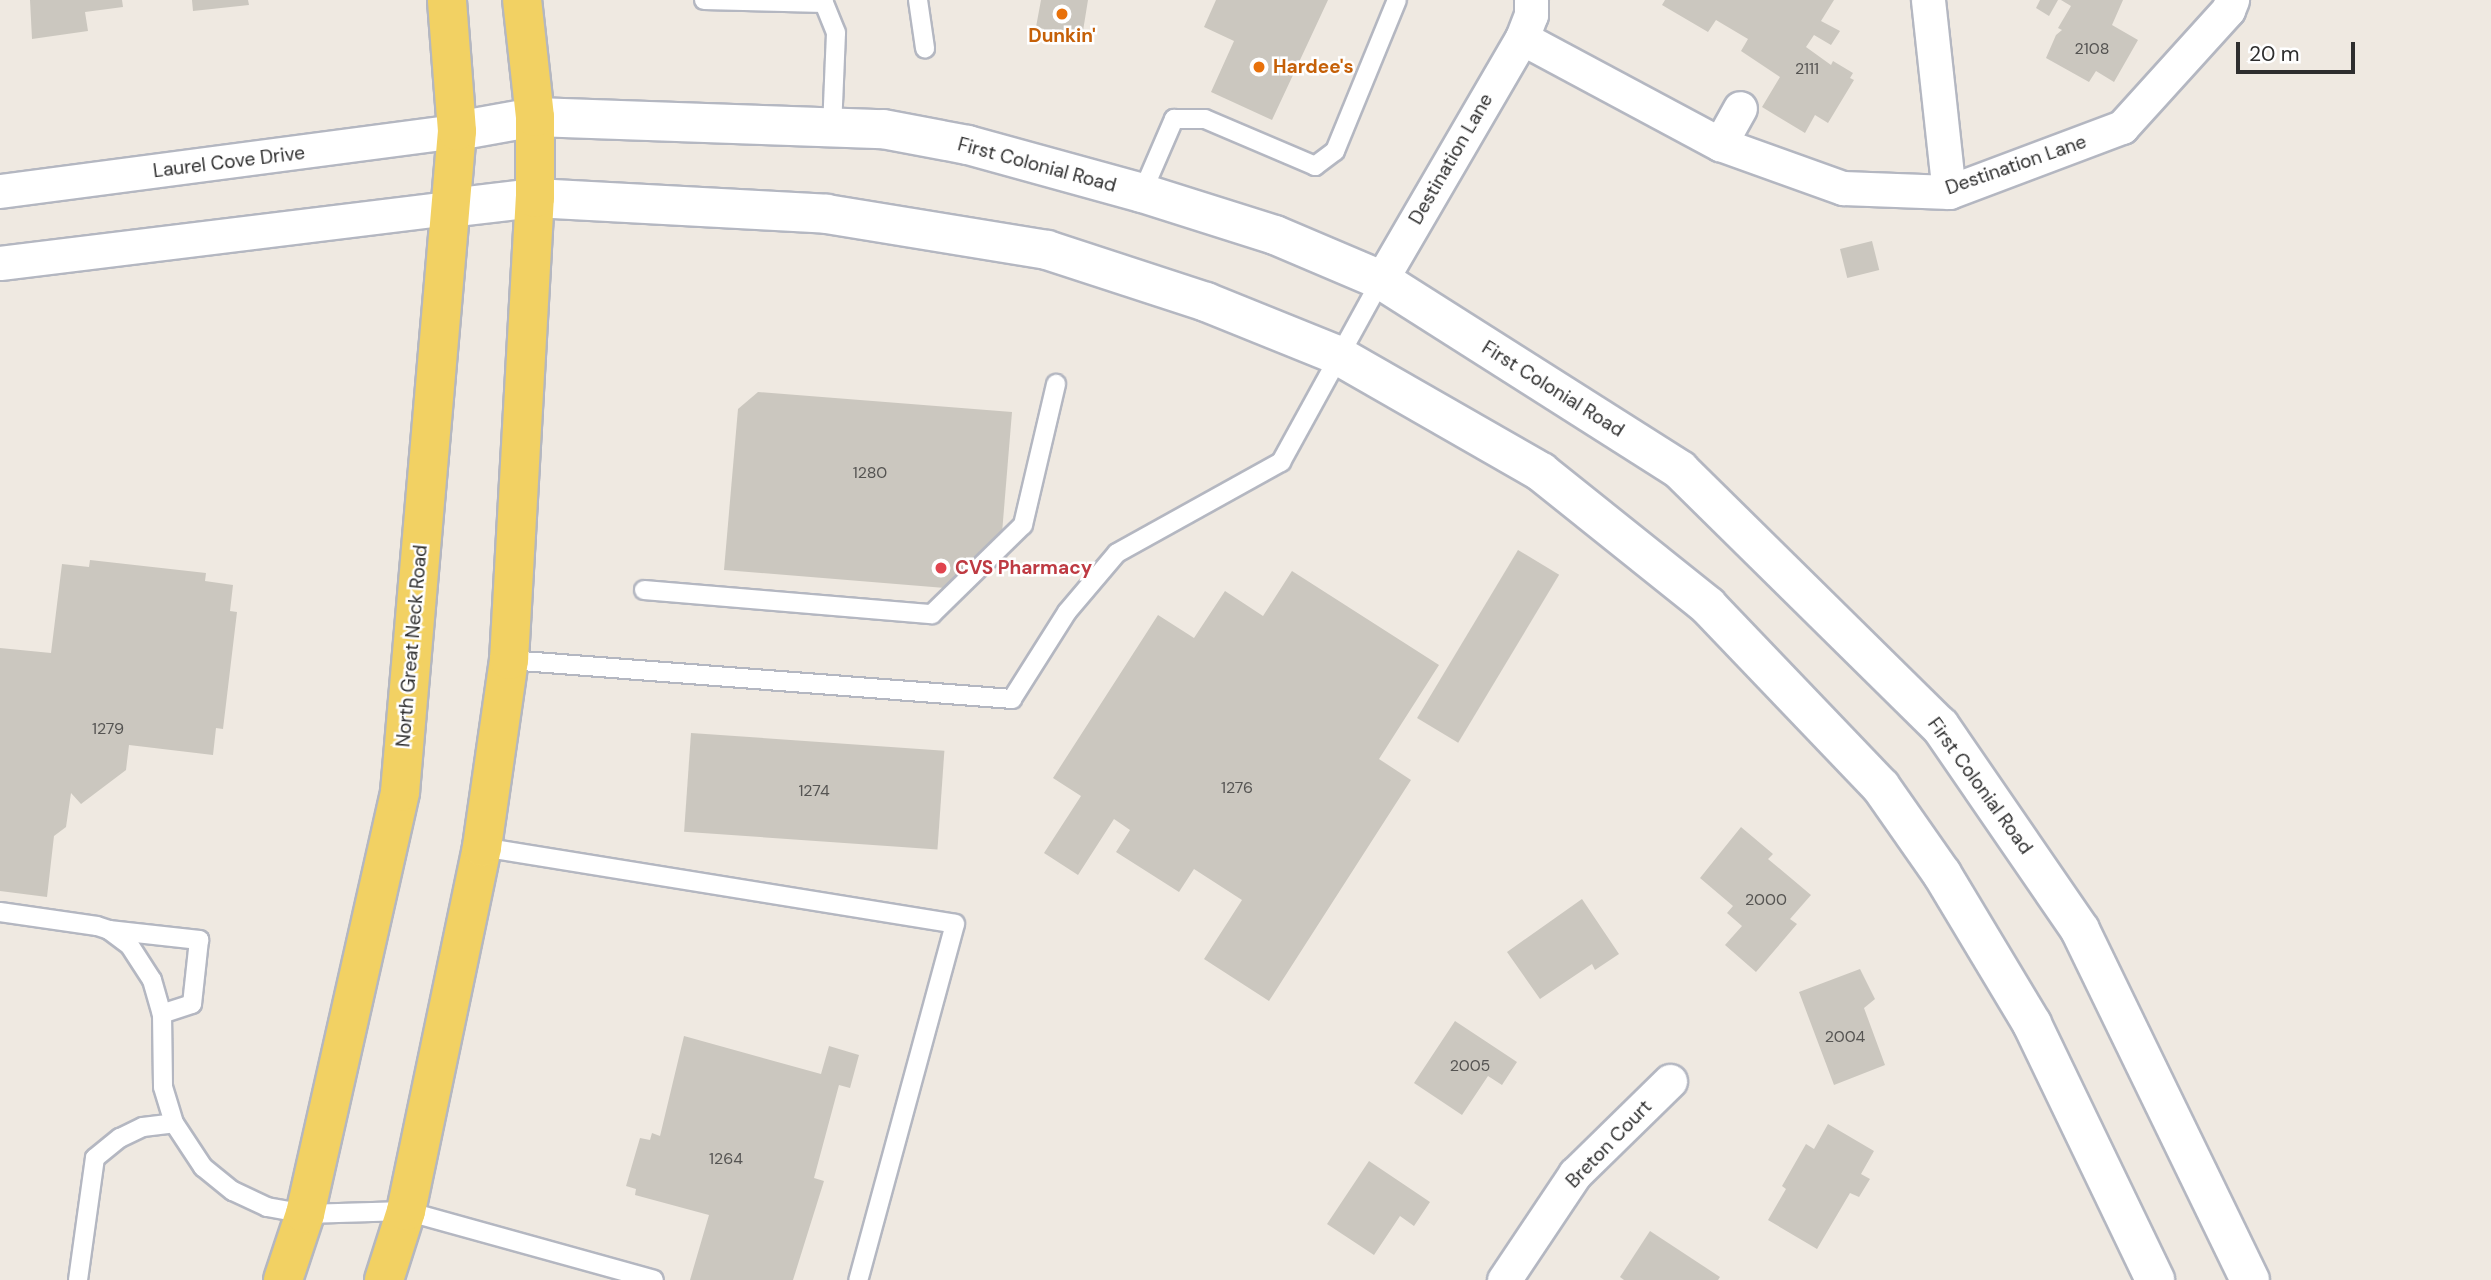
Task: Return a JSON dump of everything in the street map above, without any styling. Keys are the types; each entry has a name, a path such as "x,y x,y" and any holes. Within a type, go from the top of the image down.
{"main road":[{"name":"North Great Neck Road","path":"284,1280 305,1214 400,792 457,131 447,0"},
{"path":"384,1280 406,1211 482,847 509,660 535,198 535,117 522,0"},
{"name":"First Colonial Road","path":"457,131 535,117 883,129 968,145 1142,193 1275,235 1381,280 1680,470 1940,726 2081,930 2250,1280"},
{"path":"450,208 535,198 827,214 1047,250 1206,302 1337,355 1541,472 1708,606 1881,787 1942,874 2032,1024 2155,1280"}],"street":[{"name":"Destination Lane","path":"1381,280 1522,38 1531,15 1531,0"},
{"path":"1928,0 1949,192"},
{"name":"Destination Lane","path":"1522,38 1720,144 1843,188 1949,192 2122,127 2228,10 2232,0"},
{"path":"1720,144 1740,108"},
{"name":"Laurel Cove Drive","path":"0,191 457,131"},
{"path":"0,263 450,208"},
{"name":"Breton Court","path":"1504,1280 1575,1174 1670,1081"}],"lane":[{"path":"704,0 824,2 836,33 832,128"},
{"path":"918,0 925,48"},
{"path":"1142,193 1174,119 1205,119 1315,166 1335,151 1397,0"},
{"path":"509,660 1012,699 1067,612 1117,553 1281,462 1337,355 1381,280"},
{"path":"644,590 932,614 1023,526 1056,384"},
{"path":"482,847 955,924 859,1280"},
{"path":"0,912 109,930 199,940 192,1004 162,1014"},
{"path":"109,930 130,946 152,980 162,1014 163,1087 174,1123 202,1167 233,1191 267,1207 305,1214 406,1211 654,1280"},
{"path":"78,1280 96,1158 120,1138 143,1127 174,1123"}],"building":[{"path":"30,0 122,0 123,7 85,12 88,31 32,39"},
{"path":"192,0 248,0 249,5 193,11"},
{"name":"Dunkin'","path":"1041,0 1088,0 1082,37 1057,32 1056,38 1043,35 1044,29 1036,27"},
{"name":"Hardee's","path":"1216,0 1328,0 1272,120 1211,92 1234,41 1204,27"},
{"path":"1665,0 1834,0 1821,21 1840,31 1831,45 1814,35 1806,47 1831,65 1833,61 1853,73 1850,78 1854,80 1828,123 1815,115 1805,133 1762,107 1780,77 1741,51 1748,39 1716,20 1708,32 1662,5"},
{"path":"2040,0 2058,0 2049,16 2036,8"},
{"path":"2061,0 2123,0 2112,25 2138,40 2114,82 2096,71 2089,82 2046,58 2056,35 2062,30 2058,28 2071,6"},
{"path":"1872,241 1879,270 1847,278 1840,249"},
{"name":"CVS Pharmacy","path":"758,392 1012,412 1002,533 945,588 724,570 738,409"},
{"path":"1518,550 1559,575 1458,743 1417,718"},
{"path":"90,560 206,573 205,581 233,585 230,611 237,612 223,729 216,728 213,755 129,745 126,770 81,804 71,793 66,827 54,836 47,897 0,891 0,648 51,653 62,564 89,567"},
{"path":"1292,571 1439,665 1379,759 1411,780 1269,1001 1204,959 1242,900 1194,869 1179,892 1116,852 1130,830 1114,819 1078,875 1044,853 1081,796 1053,778 1158,615 1194,638 1225,591 1263,616"},
{"path":"691,733 944,751 937,849 684,832"},
{"path":"1741,827 1773,854 1768,859 1811,895 1790,919 1797,924 1756,972 1725,945 1742,926 1727,913 1733,906 1700,878"},
{"path":"1582,899 1619,954 1595,970 1592,964 1540,999 1507,952"},
{"path":"1860,969 1875,999 1864,1008 1885,1065 1834,1085 1799,992"},
{"path":"1455,1021 1517,1062 1502,1085 1488,1076 1462,1115 1414,1083"},
{"path":"684,1036 821,1074 829,1046 859,1055 850,1088 839,1085 814,1178 824,1181 793,1280 690,1280 709,1215 635,1195 636,1189 626,1186 640,1138 650,1140 652,1133 660,1136"},
{"path":"1828,1124 1874,1151 1861,1174 1870,1179 1859,1197 1850,1193 1817,1249 1768,1220 1786,1189 1782,1186 1806,1144 1814,1149"},
{"path":"1369,1161 1430,1202 1414,1226 1400,1216 1374,1255 1327,1224"},
{"path":"1650,1231 1720,1277 1718,1280 1624,1280 1620,1277"}],"place":[{"name":"Dunkin'","path":"1062,14"},
{"name":"Hardee's","path":"1259,67"},
{"name":"CVS Pharmacy","path":"941,568"}]}
